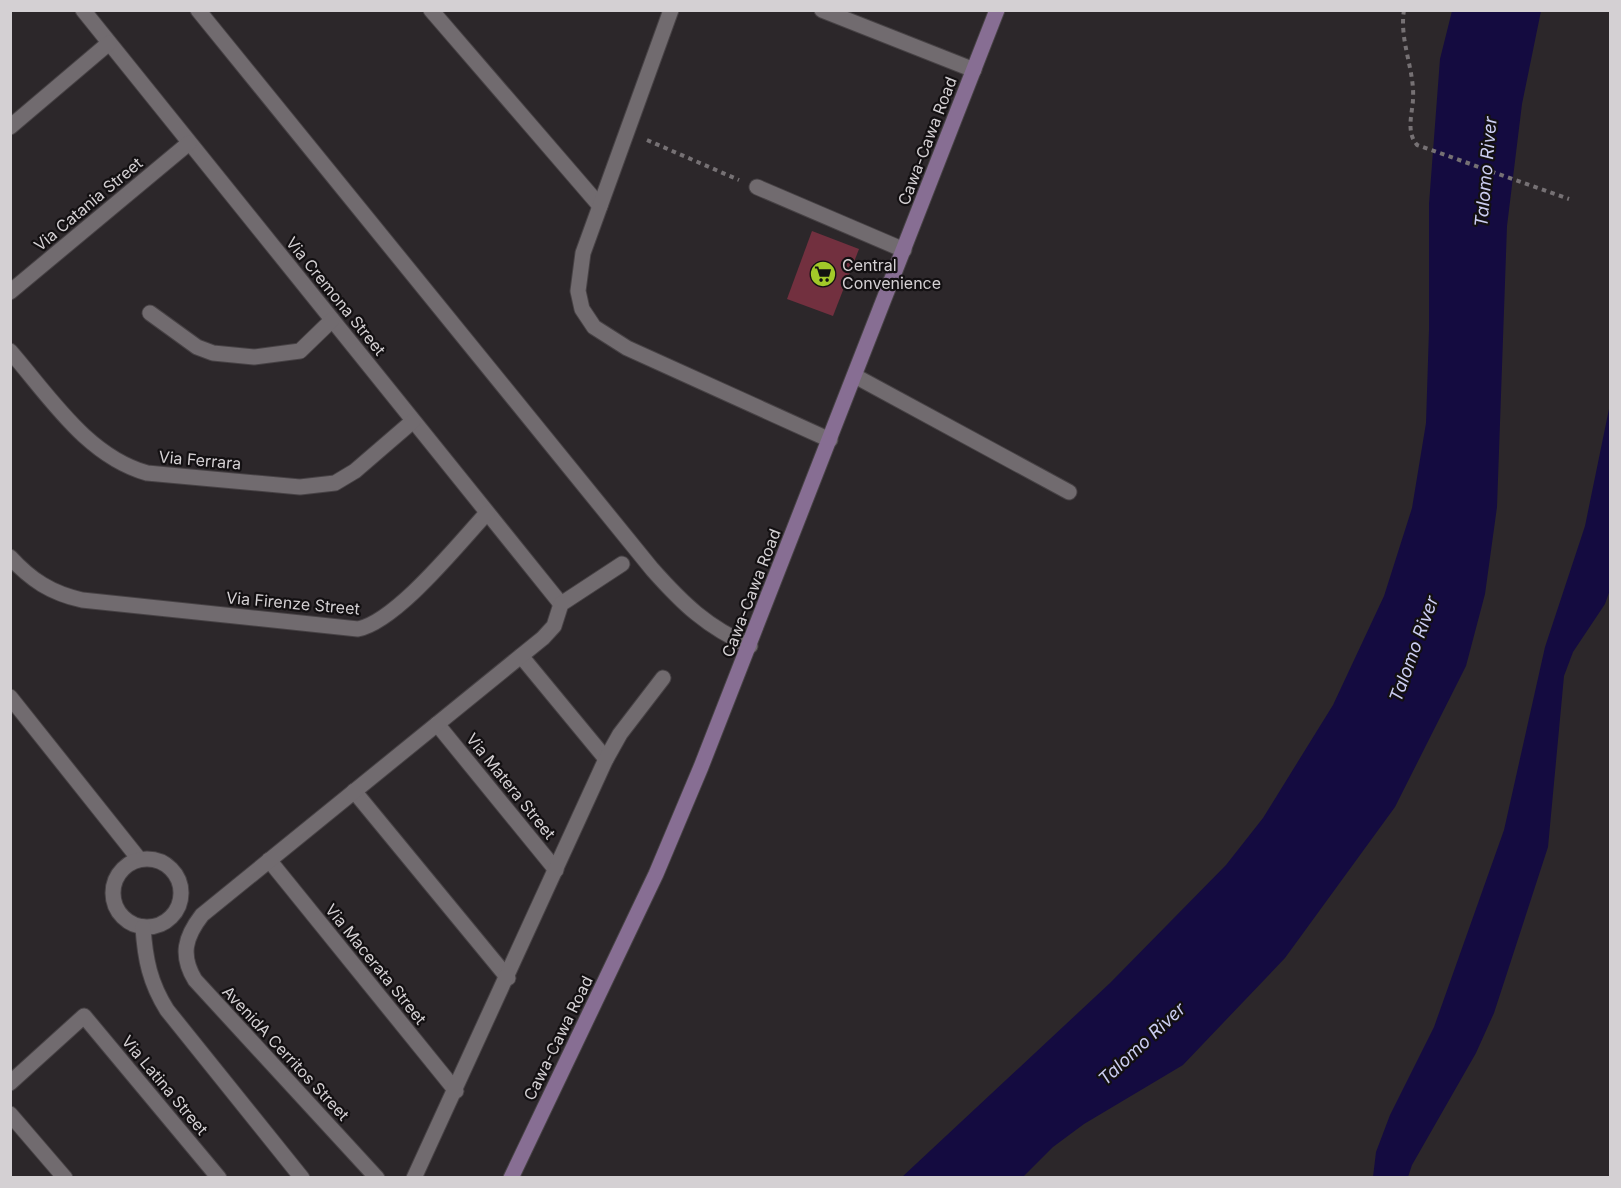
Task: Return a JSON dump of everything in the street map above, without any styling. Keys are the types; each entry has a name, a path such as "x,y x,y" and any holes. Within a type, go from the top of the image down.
{"street":[{"name":"Via Cremona Street","path":"82,10 561,604"},
{"path":"198,10 652,569 689,609 709,625 750,646"},
{"path":"431,10 600,206"},
{"path":"671,10 600,206 579,271 578,291 582,309 594,327 627,348 830,440"},
{"path":"822,10 974,70"},
{"name":"Cawa-Cawa Road","path":"511,1178 656,874 750,646 997,10"},
{"path":"10,127 109,43"},
{"name":"Via Catania Street","path":"10,292 189,143"},
{"path":"757,187 904,250"},
{"path":"150,313 197,347 213,353 254,357 300,351 332,320"},
{"name":"Via Ferrara","path":"10,351 89,441 125,467 147,473 300,486 335,483 355,471 413,420"},
{"path":"855,376 1069,492"},
{"name":"Via Firenze Street","path":"10,557 34,580 50,591 93,601 365,628 390,614 404,601 487,513"},
{"path":"269,861 521,656 554,626 561,604 622,564"},
{"path":"521,656 606,759"},
{"path":"414,1178 508,978 606,759 620,734 663,678"},
{"path":"10,697 140,859"},
{"name":"Via Matera Street","path":"437,724 556,870"},
{"path":"354,791 508,978"},
{"path":"140,859 150,859 168,866 175,873 181,891 177,911 170,918 162,924 143,927 123,918 113,898 116,877 126,865 140,859"},
{"name":"AvenidA Cerritos Street","path":"269,861 202,915 185,945 188,968 195,980 377,1178"},
{"name":"Via Macerata Street","path":"269,861 456,1091"},
{"path":"143,927 147,972 162,1003 302,1178"},
{"name":"Via Latina Street","path":"10,1083 84,1016 219,1178"},
{"path":"10,1114 65,1178"}],"path":[{"path":"1404,10 1404,37 1413,96 1410,135 1417,145 1521,184 1569,199"},
{"path":"627,132 757,187"}],"water":[{"name":"Talomo River","path":"1452,11 1541,11 1522,104 1507,226 1497,507 1485,594 1466,666 1395,807 1285,958 1183,1065 1084,1124 1053,1147 1023,1177 902,1177 1110,983 1226,865 1263,818 1333,705 1384,596 1412,508 1426,423 1429,204 1440,59"},
{"path":"1610,404 1610,590 1605,604 1573,652 1564,676 1548,847 1494,1013 1476,1053 1412,1165 1408,1177 1373,1177 1376,1152 1390,1115 1434,1027 1504,830 1545,647 1585,526"}],"building":[{"name":"Central Convenience","path":"812,231 859,249 833,316 787,299"}],"place":[{"name":"Central Convenience","path":"823,274"}]}
